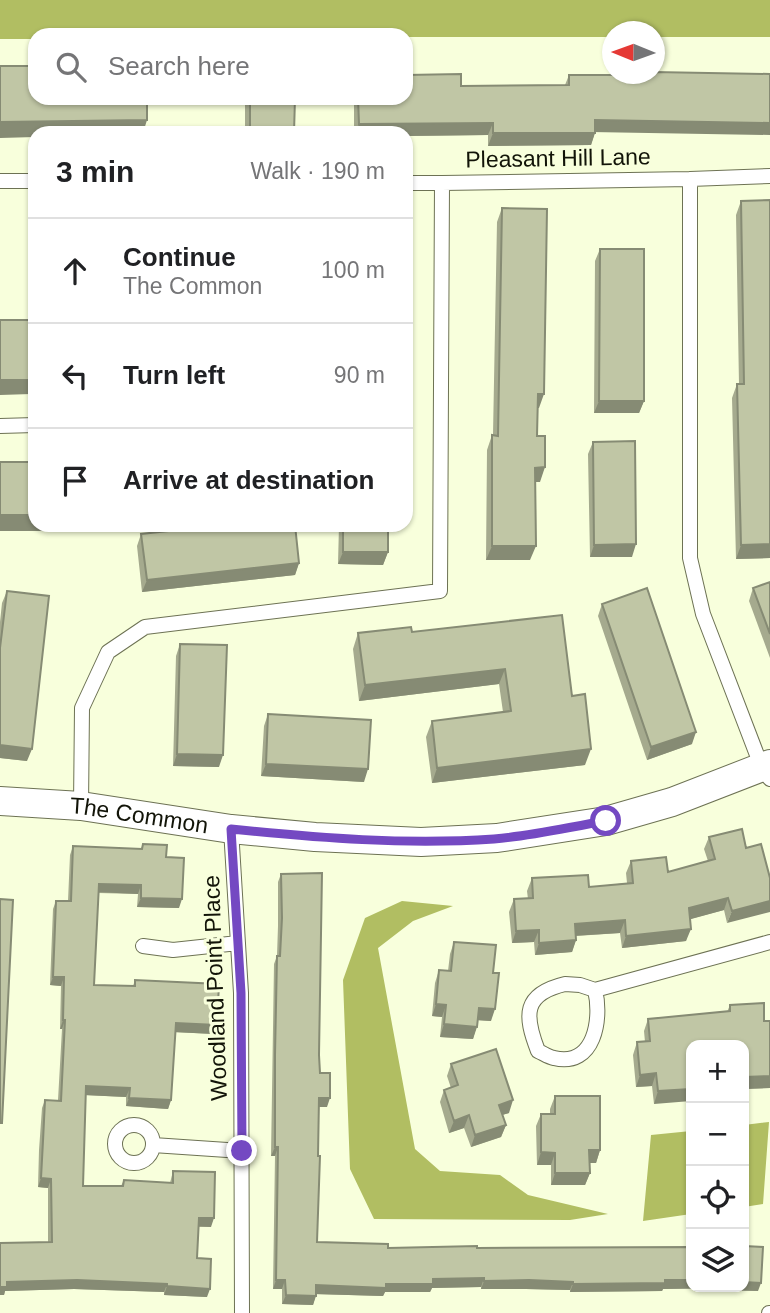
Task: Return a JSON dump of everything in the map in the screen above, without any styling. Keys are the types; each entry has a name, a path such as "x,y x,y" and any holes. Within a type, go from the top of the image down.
{"street":[{"name":"The Common","path":"0,801 81,806 231,829 315,837 421,842 497,838 606,821 767,771"}],"lane":[{"name":"Pleasant Hill Lane","path":"81,806 82,708 108,652 145,627 440,591 442,183 770,176"},
{"path":"690,179 690,558 703,614 767,771"},
{"path":"0,181 28,181"},
{"path":"413,183 442,183"},
{"path":"0,426 28,425"},
{"name":"Woodland Point Place","path":"231,829 241,993 242,1313"},
{"path":"595,990 598,1004 597,1024 591,1043 581,1054 568,1059 552,1058 538,1051 530,1031 528,1011 538,995 552,987 580,985 595,990 770,942"},
{"path":"143,946 173,950 238,943"},
{"path":"153,1145 242,1151"}],"shaded area":[{"path":"0,0 770,0 770,37 665,37 665,21 602,21 602,37 413,37 413,28 28,28 28,39 0,39"},
{"path":"402,901 453,906 413,921 378,948 415,1149 440,1171 500,1175 528,1195 608,1214 570,1220 374,1219 350,1169 343,980 365,918"},
{"path":"769,1122 763,1204 749,1206 749,1166 749,1124"},
{"path":"686,1132 686,1215 643,1221 651,1135"}],"building":[{"path":"0,66 28,66 28,105 147,105 147,120 0,122"},
{"path":"665,72 770,74 770,123 595,120 595,133 493,133 493,123 359,124 358,105 413,105 413,75 461,74 461,86 569,85 569,75 602,75 602,84 665,84"},
{"path":"250,105 295,105 294,126 250,126"},
{"path":"770,200 770,544 741,545 737,384 744,384 741,201"},
{"path":"502,208 547,209 544,394 538,394 537,436 545,436 545,467 535,468 536,546 492,546 492,435 498,436"},
{"path":"600,249 644,249 644,401 599,401"},
{"path":"0,320 28,320 28,380 0,380"},
{"path":"635,441 636,544 594,545 593,442"},
{"path":"0,462 28,462 28,515 0,515"},
{"path":"296,532 299,563 147,580 141,534"},
{"path":"343,532 388,532 388,552 343,552"},
{"path":"770,582 770,634 753,588"},
{"path":"647,588 696,732 651,747 602,604"},
{"path":"7,591 49,596 32,749 0,745 0,648"},
{"path":"562,615 572,696 585,694 591,749 437,768 432,721 511,711 505,669 365,685 358,633 411,627 412,632"},
{"path":"180,644 227,645 223,755 177,754"},
{"path":"268,714 371,720 368,769 266,764"},
{"path":"742,829 746,848 761,844 770,878 770,901 732,911 728,898 689,908 691,929 626,936 625,920 575,924 576,940 539,943 539,930 516,931 514,899 533,898 532,878 588,875 589,887 633,883 631,861 666,857 668,872 715,859 709,837"},
{"path":"143,844 167,845 166,857 184,858 182,899 141,898 141,885 99,884 94,985 135,986 135,980 219,984 217,1025 176,1023 171,1100 129,1098 130,1088 86,1086 83,1186 123,1186 124,1180 173,1183 173,1171 215,1172 214,1218 199,1218 197,1258 211,1259 210,1289 77,1280 7,1282 7,1287 0,1287 0,1243 52,1242 51,1179 41,1178 45,1100 61,1101 64,977 53,977 56,901 71,901 73,846 142,849"},
{"path":"322,873 319,1055 320,1073 330,1073 330,1098 319,1098 317,1242 388,1244 388,1248 686,1247 686,1280 665,1280 665,1283 573,1284 529,1280 484,1281 484,1278 433,1279 433,1284 386,1284 386,1288 316,1285 316,1296 286,1295 285,1280 276,1280 278,1147 275,1147 275,1055 277,956 280,956 282,918 281,874"},
{"path":"0,899 13,900 2,1123 0,1123"},
{"path":"454,942 496,945 493,973 499,973 495,1009 479,1008 477,1027 444,1024 446,1005 436,1004 439,970 451,971"},
{"path":"764,1003 764,1021 770,1021 770,1076 749,1077 749,1040 686,1040 686,1089 658,1091 656,1073 640,1075 637,1042 650,1041 648,1019 730,1011 730,1005"},
{"path":"496,1049 513,1100 499,1105 506,1125 475,1135 469,1115 454,1121 444,1090 458,1085 451,1064"},
{"path":"555,1096 600,1096 600,1150 589,1150 590,1173 555,1173 555,1153 541,1152 541,1114 555,1114"},
{"path":"749,1246 763,1247 761,1283 749,1282"}],"route":[{"path":"242,1151 241,993 231,829 315,837 421,842 497,838 606,821"}]}
